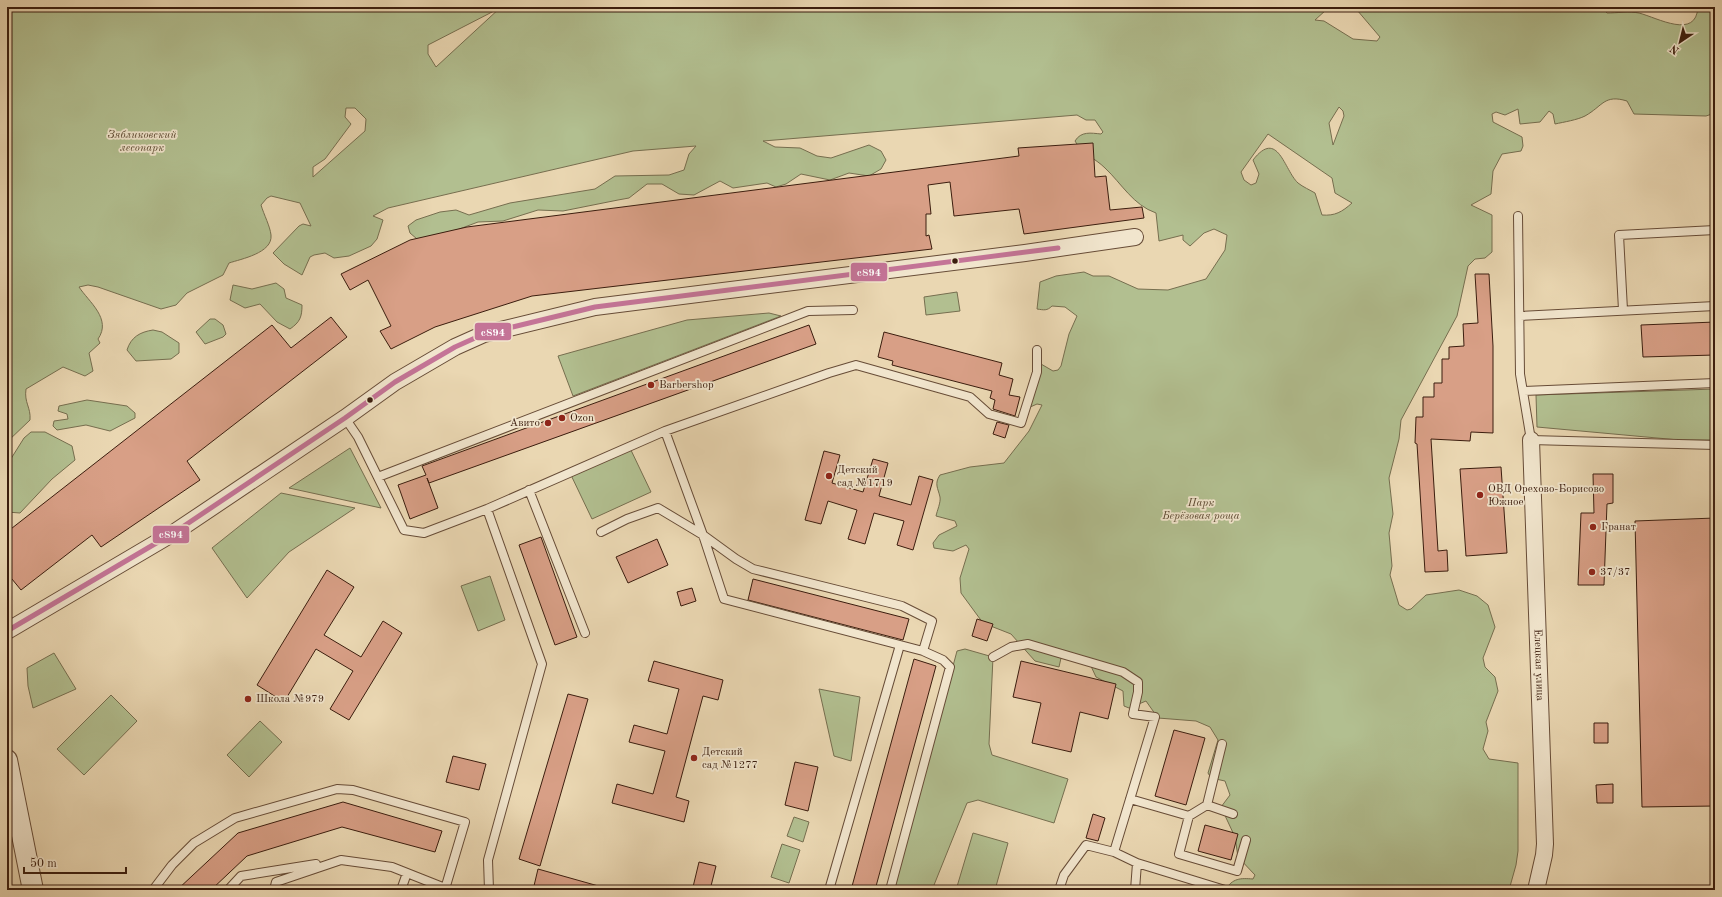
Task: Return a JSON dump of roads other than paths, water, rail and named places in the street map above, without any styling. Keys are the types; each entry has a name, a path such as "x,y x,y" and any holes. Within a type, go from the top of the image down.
{"street":[{"path":"7,631 175,532 345,418 395,382 455,347 484,334 595,307 1017,254 1135,237"},
{"name":"Елецкая улица","path":"1531,440 1545,844 1544,856 1536,890"},
{"path":"7,760 33,890"}],"lane":[{"path":"1518,216 1520,374 1531,440 1715,445"},
{"path":"1623,310 1619,235 1715,230"},
{"path":"1520,316 1715,306"},
{"path":"378,477 808,311 853,310"},
{"path":"345,418 358,437 404,530 424,533 487,508 665,431 829,372 856,365 970,396 989,414 1021,424 1037,372 1037,350"},
{"path":"1523,391 1715,383"},
{"path":"665,431 703,535 724,599 923,651 943,660 950,667 890,890"},
{"path":"529,490 585,633"},
{"path":"487,508 542,664 488,860 489,890"},
{"path":"601,532 627,519 658,508 703,535 736,559 753,569 902,606 932,621 923,651"},
{"path":"993,657 1011,647 1028,644 1124,672 1138,682 1138,692 1133,714 1155,717 1114,852"},
{"path":"829,890 900,645"},
{"path":"1222,744 1207,805 1189,816 1179,854 1237,871 1246,840"},
{"path":"154,890 172,865 194,843 235,818 336,789 353,790 465,822 447,890 392,866 340,860 241,876 228,890"},
{"path":"1130,799 1189,816"},
{"path":"1207,805 1233,814"},
{"path":"1059,890 1064,875 1086,845 1114,852 1137,863 1225,890"},
{"path":"274,890 276,882 340,860"},
{"path":"1135,890 1137,863"},
{"path":"401,890 407,873"}],"place":[{"name":"Barbershop","path":"651,385"},
{"name":"Ozon","path":"562,418"},
{"name":"Авито","path":"548,423"},
{"name":"Детский сад №1719","path":"829,476"},
{"name":"ОВД Орехово-Борисово Южное","path":"1480,495"},
{"name":"Гранат","path":"1593,527"},
{"name":"37/37","path":"1592,572"},
{"name":"Школа №979","path":"248,699"},
{"name":"Детский сад №1277","path":"694,758"}],"park label":[{"name":"Зябликовский лесопарк","path":"142,141"},
{"name":"Парк Берёзовая роща","path":"1201,509"}]}
